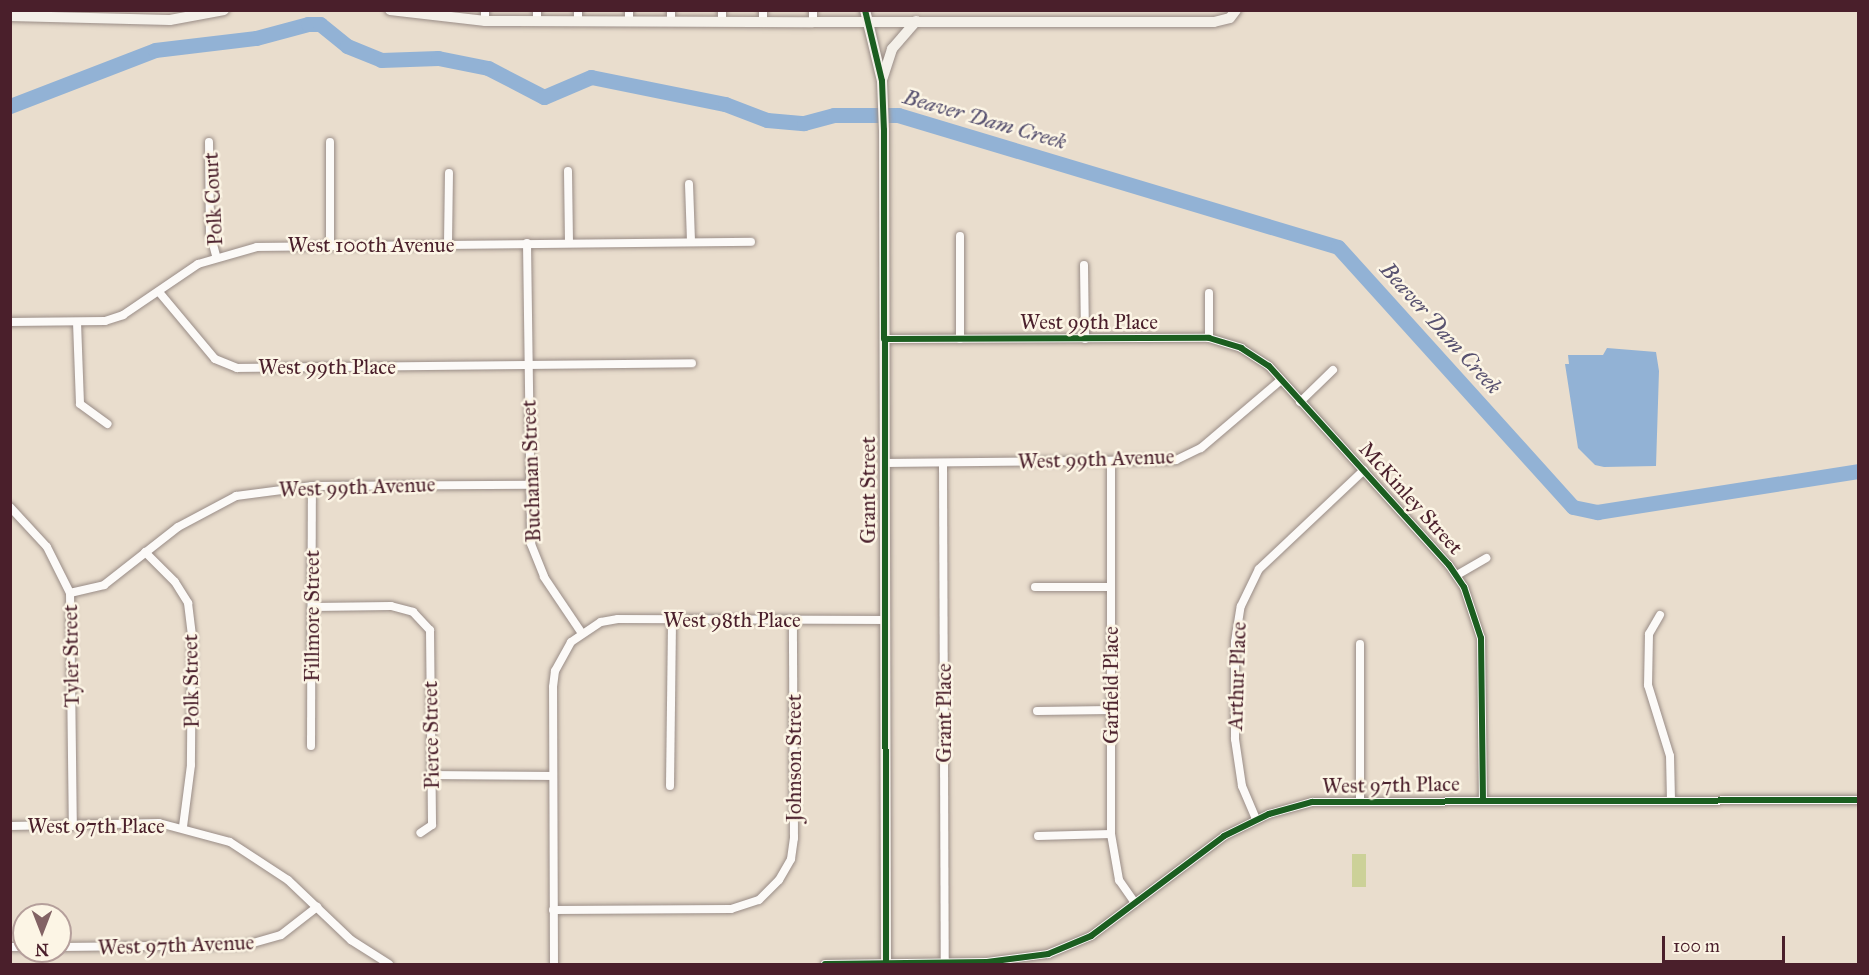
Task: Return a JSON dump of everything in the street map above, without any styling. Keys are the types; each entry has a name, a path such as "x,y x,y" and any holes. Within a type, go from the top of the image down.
{"street":[{"path":"10,16 72,14 170,20 193,13 224,10"},
{"path":"390,10 485,16 722,16 763,22 813,22 865,16 916,21 1214,22 1233,14"},
{"path":"763,10 763,22"},
{"path":"813,10 813,22"},
{"name":"Grant Street","path":"865,16 882,81 884,130 886,963"},
{"path":"882,81 892,50 916,21"},
{"name":"Polk Court","path":"209,142 210,233 216,256"},
{"path":"330,142 330,245"},
{"path":"568,171 569,243"},
{"path":"448,244 449,173"},
{"path":"689,184 691,242"},
{"path":"960,236 960,339"},
{"name":"West 100th Avenue","path":"10,322 77,322 123,315 198,264 216,256 257,247 751,242"},
{"name":"Buchanan Street","path":"527,243 531,544 544,577 581,632"},
{"path":"1084,265 1085,339"},
{"name":"West 99th Place","path":"159,292 215,359 237,368 692,363"},
{"path":"1209,293 1209,338"},
{"path":"77,322 80,404 108,424"},
{"name":"West 99th Place","path":"884,339 1209,338 1252,353 1281,380"},
{"path":"1300,402 1333,370"},
{"name":"McKinley Street","path":"1281,380 1457,575 1481,638 1483,800"},
{"name":"West 99th Avenue","path":"884,464 1111,462 1176,459 1201,448 1281,380"},
{"name":"Garfield Place","path":"1111,462 1111,834 1119,880 1135,903"},
{"name":"Grant Place","path":"943,463 945,962"},
{"name":"Arthur Place","path":"1256,819 1242,786 1235,739 1235,642 1241,606 1259,569 1364,470"},
{"name":"West 99th Avenue","path":"70,593 104,585 203,510 236,496 312,486 529,485"},
{"name":"Fillmore Street","path":"311,746 312,486"},
{"name":"Tyler Street","path":"10,507 47,547 70,593 73,826"},
{"name":"Polk Street","path":"145,552 175,582 188,603 191,765 183,827"},
{"path":"1457,575 1487,558"},
{"path":"1035,587 1110,587"},
{"name":"Pierce Street","path":"313,607 391,606 413,612 430,630 432,825 420,833"},
{"path":"1660,615 1649,634 1648,685 1670,756 1671,800"},
{"name":"West 98th Place","path":"581,632 618,619 885,620"},
{"path":"670,786 672,619"},
{"name":"Johnson Street","path":"553,910 731,909 759,900 772,889 786,870 794,838 793,620"},
{"path":"554,964 555,671 563,653 581,632"},
{"path":"1360,644 1360,799"},
{"path":"1037,711 1111,710"},
{"path":"430,775 553,776"},
{"name":"West 97th Place","path":"825,964 1012,960 1048,954 1091,936 1224,836 1256,819 1296,805 1360,799 1858,800"},
{"name":"West 97th Place","path":"10,826 183,827 230,842 261,859 351,940 389,964"},
{"path":"1038,836 1111,834"},
{"name":"West 97th Avenue","path":"72,947 246,945 281,935 317,907"}],"green space":[{"path":"1352,854 1366,854 1366,887 1352,887"}],"water":[{"path":"1607,348 1656,352 1659,371 1656,466 1604,467 1595,465 1578,448 1565,364 1569,364 1568,355 1603,355"}],"waterway":[{"name":"Beaver Dam Creek","path":"10,106 155,50 256,38 308,24 320,24 347,46 381,60 438,58 488,68 544,97 591,77 725,104 767,120 804,123 834,115 898,115 1338,247 1573,507 1597,512 1858,471"}],"cycle path":[{"path":"865,10 882,81 884,130 886,964"},
{"path":"884,339 1209,338 1241,348 1269,366 1449,565 1464,587 1481,638 1483,800"},
{"path":"825,964 987,962 1048,954 1091,936 1224,836 1269,814 1312,802 1858,800"}]}
